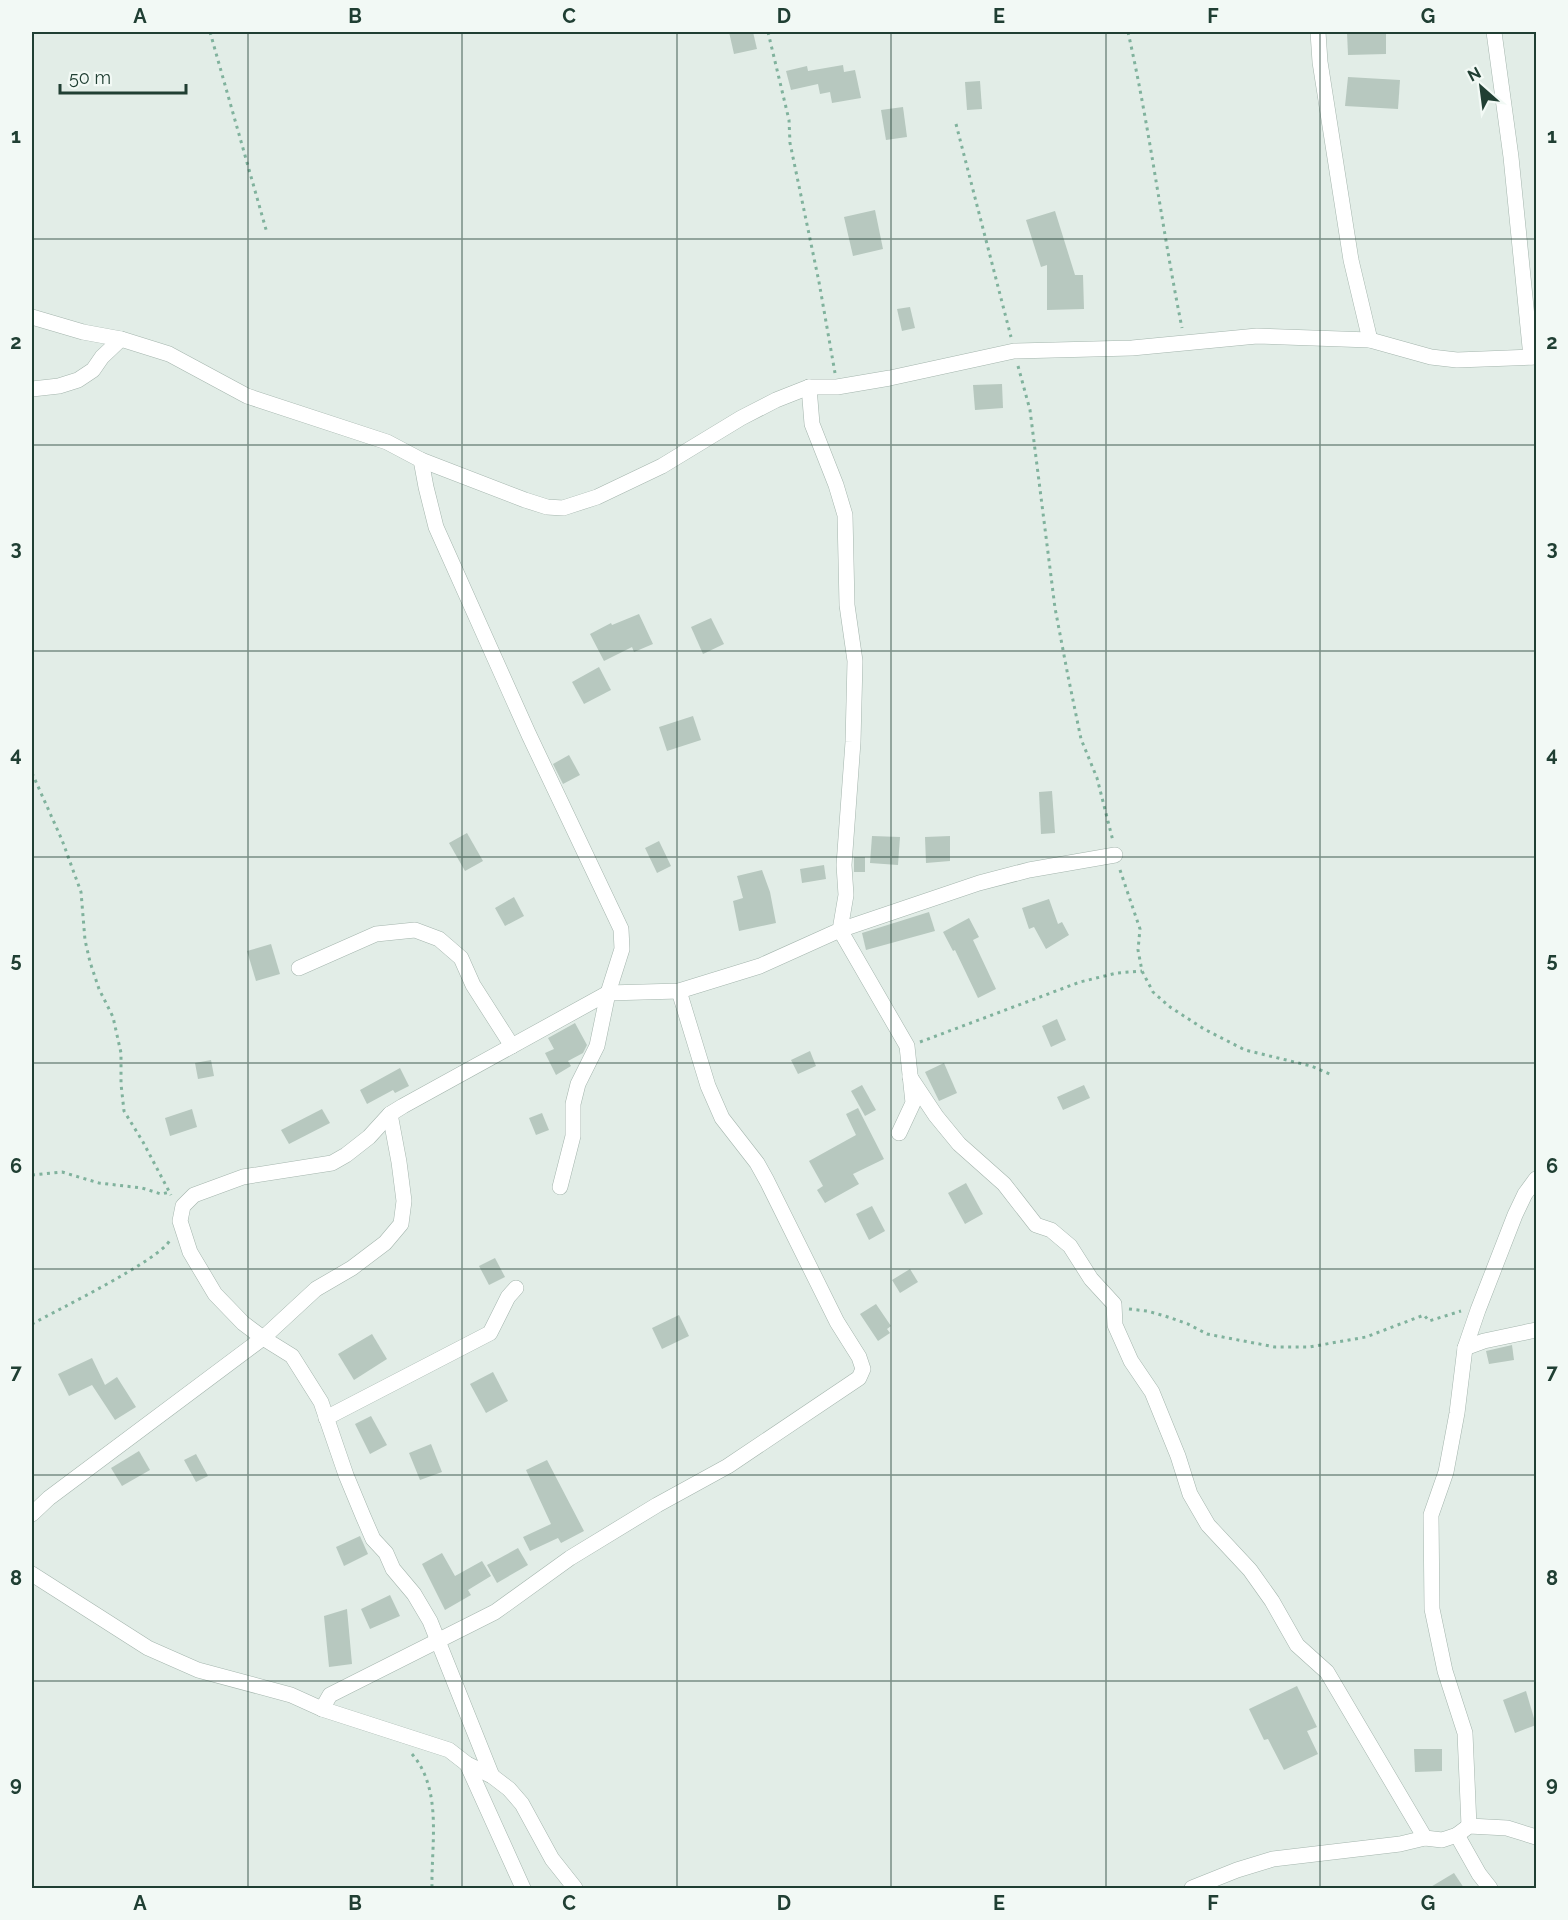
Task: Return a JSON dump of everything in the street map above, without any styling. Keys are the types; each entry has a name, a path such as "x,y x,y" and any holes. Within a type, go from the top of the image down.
{"street":[{"path":"1318,32 1320,62 1351,260 1370,340"},
{"path":"32,317 170,354 247,396 387,442 421,460 525,500 547,507 563,508 597,497 662,466 741,418 776,400 809,387 837,387 890,378 1014,351 1132,348 1257,336 1370,340 1431,357 1457,360 1534,357 1494,32"},
{"path":"32,389 59,386 78,380 93,370 102,357 121,339"},
{"path":"809,387 812,424 845,514 847,605 855,661 853,742 844,865 846,895 840,930 907,1046 913,1103 899,1133"},
{"path":"421,460 436,527 529,735 621,929 622,949 608,993 597,1046 575,1094 573,1136 560,1187"},
{"path":"492,1776 430,1621 414,1594 393,1569 386,1553 373,1539 346,1475 321,1402 292,1356 243,1323 215,1294 190,1252 180,1221 183,1206 194,1195 243,1177 332,1163 369,1137 390,1114 608,993 679,991 760,966 840,930 979,883 1029,870 1115,855"},
{"path":"299,968 376,934 415,930 439,939 461,958 473,985 512,1046"},
{"path":"322,1709 330,1695 336,1691 495,1612 570,1558 657,1505 728,1466 859,1378 863,1369 859,1357 837,1322 758,1163 722,1118 708,1086 679,991"},
{"path":"910,1077 936,1116 959,1144 1004,1184 1036,1225 1051,1230 1070,1246 1091,1279 1114,1305 1115,1325 1131,1361 1152,1392 1178,1456 1190,1494 1208,1525 1250,1570 1272,1601 1297,1645 1327,1672 1425,1838"},
{"path":"32,1514 49,1498 263,1338 316,1289 352,1268 385,1243 401,1224 404,1201 390,1114"},
{"path":"1490,1888 1479,1874 1463,1831 1465,1733 1445,1671 1432,1609 1431,1515 1446,1472 1457,1413 1465,1348 1515,1215 1525,1194 1536,1179"},
{"path":"327,1418 490,1333 508,1297 516,1288"},
{"path":"1465,1348 1484,1341 1536,1330"},
{"path":"32,1574 148,1648 198,1670 291,1695 322,1709 449,1750 467,1764 492,1776 509,1789 522,1804 552,1859 575,1888"},
{"path":"467,1764 523,1888"},
{"path":"1192,1888 1237,1869 1273,1859 1400,1844 1425,1838 1442,1840 1463,1831 1507,1828 1536,1837"}],"path":[{"path":"210,32 267,233"},
{"path":"768,32 789,120 790,143 819,282 837,387"},
{"path":"1128,32 1149,137 1183,344"},
{"path":"956,124 1030,410 1055,608 1068,676 1081,739 1097,778 1115,855 1140,928 1138,950 1142,971 1153,992 1170,1007 1204,1029 1245,1050 1311,1066 1332,1075"},
{"path":"32,773 62,840 81,892 85,940 90,962 99,989 113,1017 121,1053 124,1112 171,1192 172,1202"},
{"path":"907,1046 1080,982 1117,972 1142,971"},
{"path":"32,1175 62,1172 99,1183 142,1188 161,1194 171,1192"},
{"path":"32,1324 139,1265 166,1246 173,1232"},
{"path":"1114,1305 1165,1316 1207,1334 1275,1347 1333,1344 1366,1337 1424,1315 1429,1321 1462,1311 1478,1310"},
{"path":"411,1753 417,1760 429,1786 434,1829 432,1888"}],"building":[{"path":"729,32 753,32 757,49 734,54"},
{"path":"1347,32 1386,32 1386,54 1348,55"},
{"path":"843,65 844,72 855,70 861,98 832,103 830,92 820,94 818,84 791,90 786,71 807,66 808,71"},
{"path":"1348,77 1400,80 1398,109 1345,106"},
{"path":"980,81 982,109 967,110 965,82"},
{"path":"903,107 907,137 886,140 881,110"},
{"path":"875,210 883,249 853,256 844,217"},
{"path":"1055,211 1075,275 1083,275 1084,309 1047,310 1047,265 1041,267 1026,220"},
{"path":"910,307 915,328 902,331 897,309"},
{"path":"1002,384 1003,408 975,410 973,385"},
{"path":"639,614 653,644 634,652 632,647 604,661 590,634 611,623 612,625"},
{"path":"711,618 724,644 703,654 691,627"},
{"path":"599,667 611,690 584,704 572,682"},
{"path":"693,716 701,740 667,751 659,727"},
{"path":"569,755 580,775 563,784 553,764"},
{"path":"1052,791 1055,833 1041,834 1039,792"},
{"path":"467,833 483,861 465,871 449,843"},
{"path":"872,836 900,837 898,865 870,863"},
{"path":"950,836 950,861 926,863 925,837"},
{"path":"659,841 671,866 657,873 645,848"},
{"path":"854,857 865,857 865,872 854,872"},
{"path":"824,865 826,879 802,883 800,869"},
{"path":"762,870 770,892 776,923 739,931 733,901 743,898 737,876"},
{"path":"514,897 524,916 505,926 495,908"},
{"path":"1049,899 1058,924 1062,922 1069,935 1046,949 1034,927 1029,929 1022,908"},
{"path":"929,912 935,931 866,950 862,933"},
{"path":"969,918 979,937 973,940 996,989 978,998 955,950 953,951 943,932"},
{"path":"271,944 280,974 256,981 247,951"},
{"path":"1057,1019 1066,1040 1051,1047 1042,1026"},
{"path":"575,1023 587,1045 583,1053 568,1061 571,1066 556,1075 545,1053 554,1049 548,1038"},
{"path":"810,1051 816,1066 798,1074 791,1060"},
{"path":"211,1060 214,1076 198,1079 195,1063"},
{"path":"944,1063 957,1093 939,1101 925,1072"},
{"path":"400,1068 409,1086 395,1093 393,1090 367,1104 360,1090"},
{"path":"862,1085 876,1110 865,1116 851,1091"},
{"path":"1084,1085 1090,1098 1063,1110 1057,1097"},
{"path":"858,1108 884,1159 853,1174 859,1184 825,1203 817,1190 823,1186 809,1161 856,1135 846,1114"},
{"path":"192,1109 197,1127 170,1136 165,1118"},
{"path":"322,1109 330,1123 289,1144 281,1130"},
{"path":"542,1113 549,1130 536,1135 529,1118"},
{"path":"966,1183 983,1214 965,1224 948,1193"},
{"path":"872,1206 885,1231 869,1240 856,1214"},
{"path":"495,1258 505,1277 489,1285 479,1266"},
{"path":"910,1269 918,1282 900,1293 892,1280"},
{"path":"876,1304 891,1326 887,1329 890,1333 878,1341 860,1314"},
{"path":"679,1315 689,1336 662,1349 652,1328"},
{"path":"372,1334 387,1359 354,1380 338,1354"},
{"path":"1512,1345 1514,1360 1489,1364 1486,1351"},
{"path":"92,1358 105,1385 117,1377 136,1407 115,1420 92,1385 69,1396 58,1374"},
{"path":"493,1372 508,1401 486,1413 470,1384"},
{"path":"371,1416 387,1445 370,1454 355,1424"},
{"path":"431,1444 442,1472 420,1480 409,1453"},
{"path":"139,1451 150,1470 122,1486 111,1468"},
{"path":"196,1454 208,1476 196,1482 184,1460"},
{"path":"547,1460 584,1531 561,1543 558,1538 530,1551 523,1537 551,1524 526,1470"},
{"path":"360,1536 368,1554 344,1566 336,1547"},
{"path":"518,1548 528,1565 497,1583 487,1565"},
{"path":"442,1553 455,1576 482,1561 491,1576 468,1590 471,1595 445,1610 422,1564"},
{"path":"390,1595 400,1616 370,1629 361,1609"},
{"path":"347,1609 352,1664 329,1667 324,1616"},
{"path":"1297,1686 1317,1727 1307,1731 1318,1754 1284,1770 1268,1739 1264,1740 1249,1709"},
{"path":"1526,1691 1536,1725 1515,1733 1503,1700"},
{"path":"1414,1749 1442,1749 1442,1771 1415,1772"},
{"path":"1454,1873 1464,1888 1429,1888"}]}
